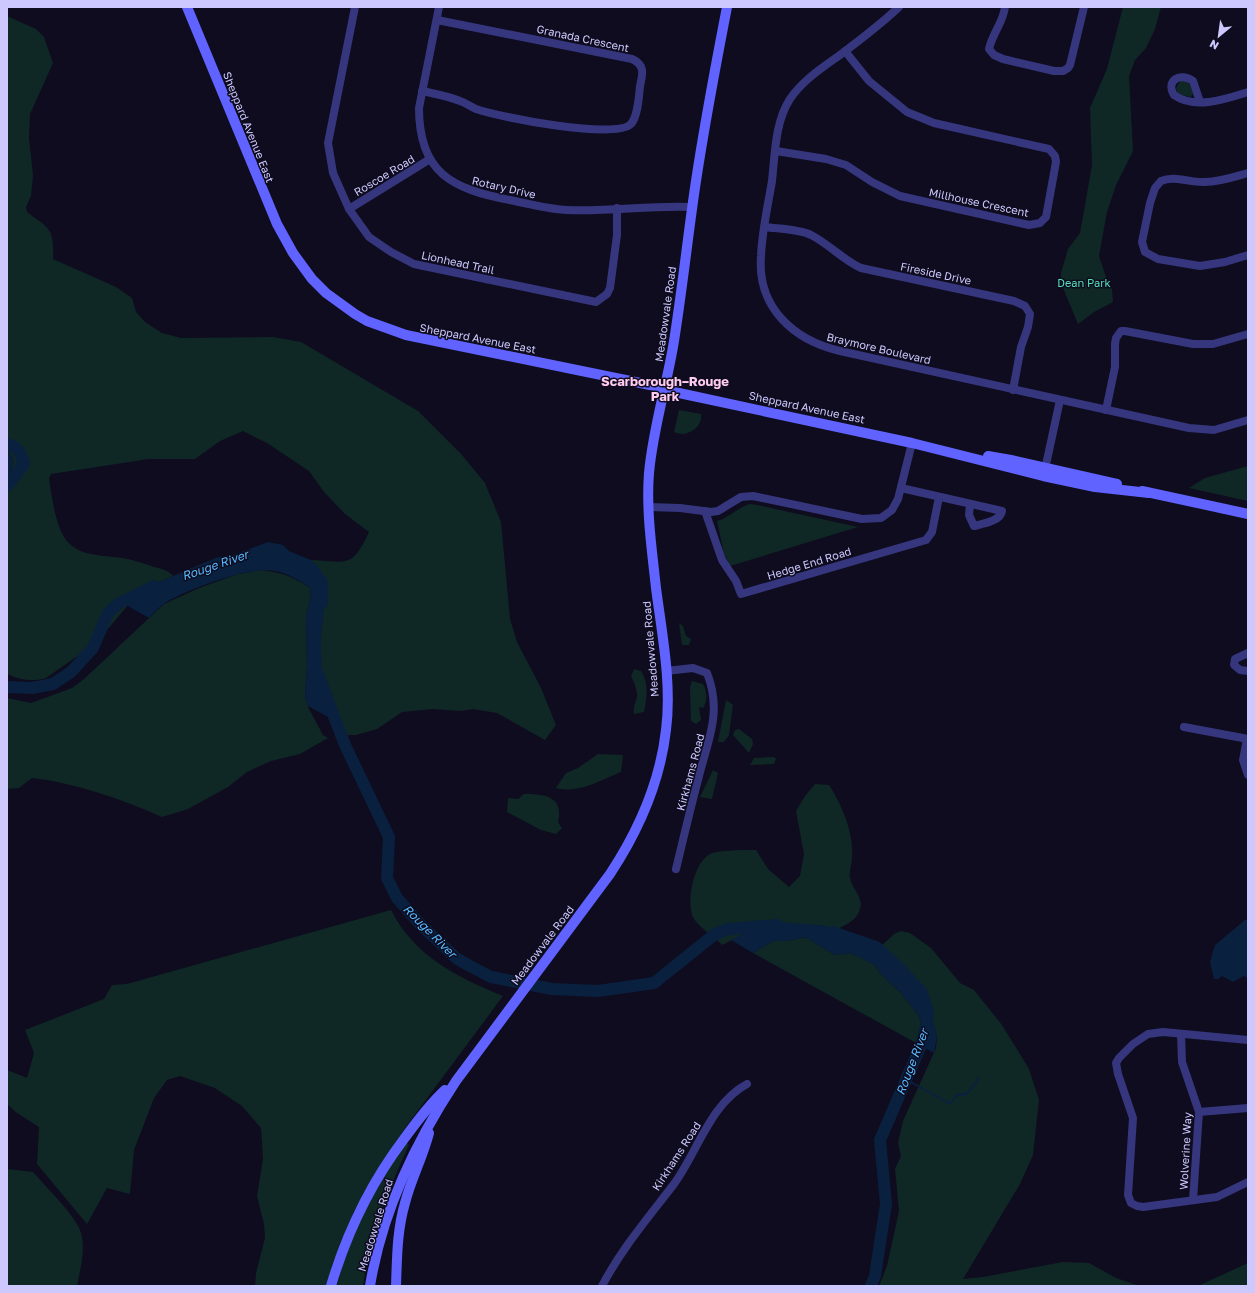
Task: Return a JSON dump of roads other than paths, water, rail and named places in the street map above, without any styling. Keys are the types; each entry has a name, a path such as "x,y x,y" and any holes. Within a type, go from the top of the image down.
{"main road":[{"name":"Sheppard Avenue East","path":"187,7 277,224 291,250 309,274 331,297 367,321 406,335 665,388 947,451 1011,460 1044,471 1098,479 1149,493 1248,514"},
{"name":"Meadowvale Road","path":"370,1286 378,1250 395,1197 415,1151 434,1116 456,1081 620,858 647,807 658,772 666,729 666,671 651,541 649,471 679,308 692,207 716,60 727,7"},
{"path":"331,1286 343,1248 358,1210 383,1167 428,1106 456,1081"},
{"path":"396,1286 398,1238 404,1204 423,1155 434,1116"}],"street":[{"name":"Lionhead Trail","path":"355,7 328,143 333,172 349,209 369,237 391,252 414,264 596,302 607,294 610,288 617,235 616,208"},
{"name":"Rotary Drive","path":"439,7 419,108 419,124 423,142 430,160 451,180 467,190 483,195 567,210 650,206 692,207"},
{"name":"Braymore Boulevard","path":"899,7 808,78 790,99 780,124 760,256 765,289 776,312 793,331 805,339 834,350 1013,390 1204,430 1225,428 1248,420"},
{"path":"1005,7 1003,20 991,40 989,49 994,55 1003,59 1058,71 1068,68 1070,65 1084,7"},
{"name":"Granada Crescent","path":"422,91 453,99 489,112 577,129 601,130 623,128 631,124 636,111 643,71 639,62 632,58 437,20"},
{"name":"Millhouse Crescent","path":"776,151 826,159 846,165 877,185 900,196 1029,225 1040,223 1046,217 1056,162 1055,156 1049,149 934,123 907,112 868,81 845,50"},
{"path":"1200,102 1218,100 1248,92"},
{"name":"Roscoe Road","path":"349,209 430,160"},
{"path":"1248,173 1218,181 1198,182 1173,178 1161,181 1153,193 1142,242 1145,252 1151,256 1190,265 1225,262 1248,254"},
{"name":"Fireside Drive","path":"765,227 798,231 813,236 840,256 861,268 1014,301 1025,306 1030,314 1029,322 1021,347 1013,390"},
{"path":"1106,410 1115,367 1115,344 1121,331 1125,330 1193,344 1213,344 1248,334"},
{"path":"1044,471 1060,400"},
{"path":"649,507 718,511 741,497 753,496 871,520 881,518 892,510 901,488 912,443"},
{"path":"901,488 970,504"},
{"name":"Hedge End Road","path":"705,511 722,560 736,581 741,594 926,540 932,532 940,497"},
{"path":"1248,653 1235,659 1234,665 1240,670 1248,671"},
{"name":"Kirkhams Road","path":"666,671 693,668 707,673 713,693 712,734 700,772 676,869"},
{"path":"1184,727 1248,739 1243,760 1248,775"},
{"path":"1248,1040 1163,1032 1148,1034 1133,1044 1116,1063 1118,1074 1133,1118 1129,1200 1134,1205 1143,1207 1217,1197 1248,1182"},
{"name":"Wolverine Way","path":"1181,1034 1182,1062 1199,1112 1193,1200"},
{"name":"Kirkhams Road","path":"602,1286 624,1247 674,1183 712,1119 735,1091 747,1084"},
{"path":"1199,1112 1248,1108"}],"water":[{"path":"7,450 14,460 7,484"},
{"path":"268,542 283,545 289,551 311,560 319,571 325,598 321,635 322,697 339,723 308,706 305,696 307,667 306,617 311,594 310,588 298,580 275,571 263,570 234,575 188,591 165,603 149,618 128,606 140,591 218,557 233,555"},
{"path":"1245,920 1248,920 1248,978 1244,976 1233,982 1222,976 1218,979 1214,979 1210,962 1215,945"},
{"name":"Rouge River","path":"777,922 820,925 836,930 855,942 885,952 901,967 931,1013 937,1038 934,1053 916,1043 921,1023 919,1016 901,993 880,973 875,965 851,953 835,955 805,937 787,941 773,941 753,953 731,940 763,925"}],"waterway":[{"name":"Rouge River","path":"7,444 19,451 24,464 7,486"},
{"name":"Rouge River","path":"312,569 322,583 322,603"},
{"name":"Rouge River","path":"7,687 32,688 53,684 71,672 93,648 108,613 118,604 154,586"},
{"name":"Rouge River","path":"317,672 345,745 389,837 387,878 397,898 420,924 456,958 468,965 491,977 552,989 598,991 654,983 715,934 729,929 777,925"},
{"name":"Rouge River","path":"832,932 876,947 901,970 922,993 928,1013 925,1036 880,1140 886,1204 875,1276 871,1286"},
{"path":"907,1080 950,1104 957,1095 967,1094 979,1078"}],"district":[{"name":"Scarborough–Rouge Park","path":"665,388"}],"park label":[{"name":"Dean Park","path":"1084,282"}]}
